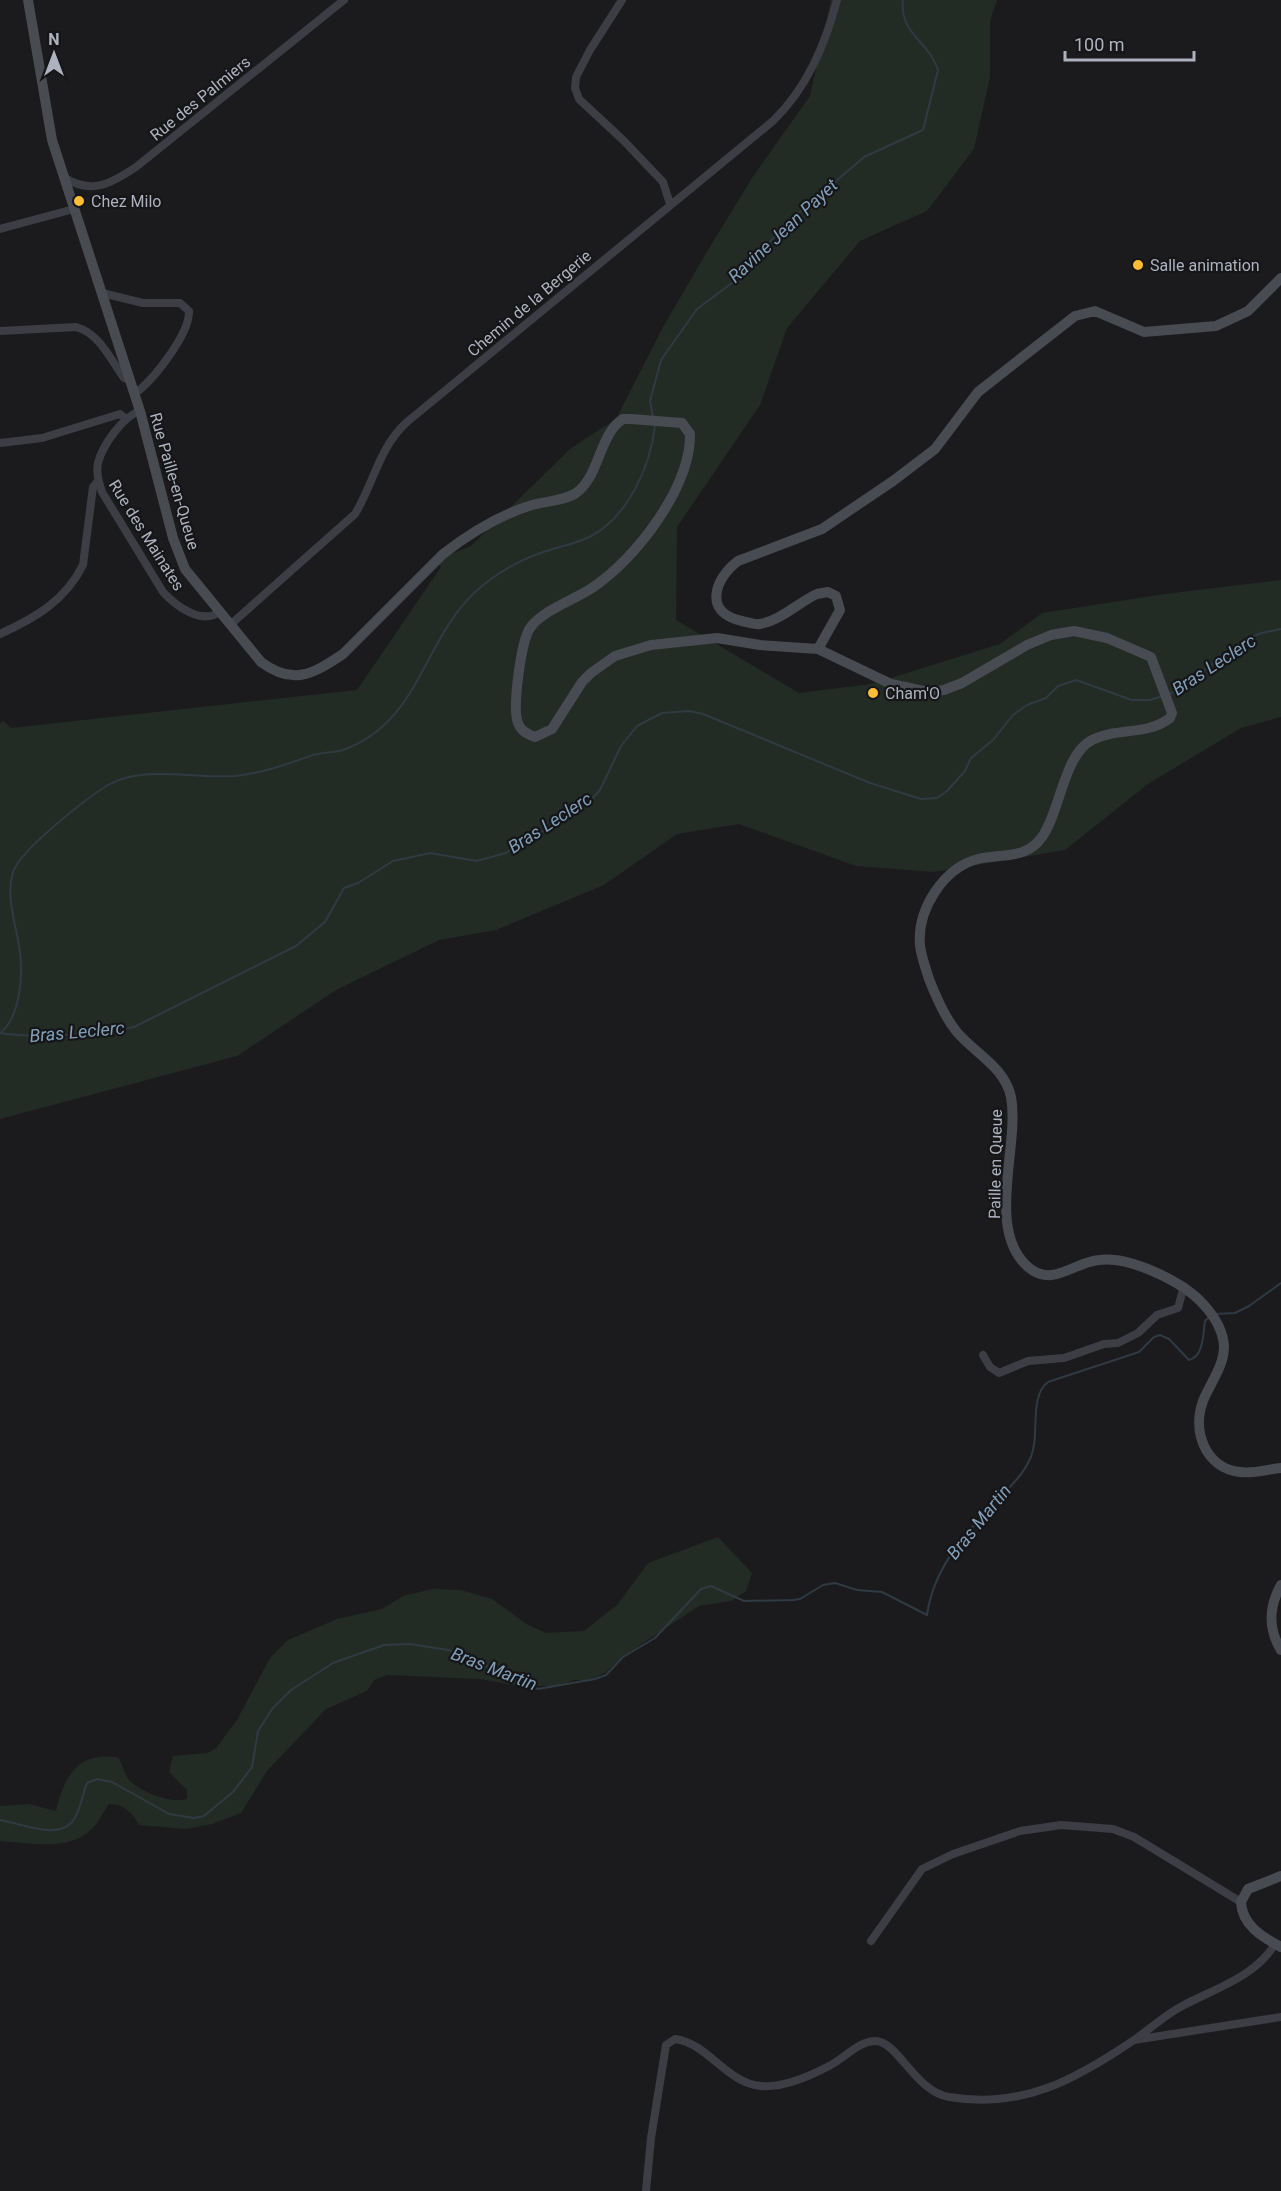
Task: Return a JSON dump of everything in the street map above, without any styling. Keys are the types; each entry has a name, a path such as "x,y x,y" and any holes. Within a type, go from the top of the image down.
{"main road":[{"name":"Rue Paille-en-Queue","path":"28,0 52,140 140,411 173,538 185,569 261,662 282,675 297,676 325,665 343,654 443,554 461,540 511,512 578,492 586,482 614,428 623,419 672,422 687,427 690,434 689,458 660,516 608,576 545,616 531,628 523,650 516,711 522,730 535,737 552,729 582,682 602,665 631,650 673,642 717,638 760,645 818,649"},
{"path":"818,649 840,610 836,596 828,592 818,594 759,625 730,619 720,608 716,598 717,583 727,569 738,561 822,529 893,481 935,449 978,392 1076,316 1095,311 1144,332 1216,326 1248,311 1281,278"},
{"name":"Paille en Queue","path":"818,649 891,684 928,692 944,690 962,683 1043,638 1074,631 1092,633 1143,652 1151,657 1157,667 1172,713 1164,722 1140,731 1104,736 1084,745 1069,772 1042,837 1034,847 1022,853 977,859 954,871 934,894 921,927 920,945 930,980 947,1018 957,1032 1001,1074 1010,1094 1012,1108 1006,1182 1007,1212 1010,1236 1017,1254 1027,1266 1045,1276 1065,1273 1091,1261 1110,1260 1130,1264 1184,1286 1205,1307 1215,1321 1223,1339 1223,1356 1199,1416 1202,1441 1217,1463 1228,1469 1241,1472 1281,1468"},
{"path":"1281,1585 1270,1617 1272,1631 1281,1650"},
{"path":"1278,1945 1255,1931 1245,1919 1241,1902 1248,1889 1281,1876"}],"street":[{"name":"Rue des Palmiers","path":"64,178 76,186 92,188 112,183 136,167 344,0"},
{"path":"622,0 590,50 576,77 575,88 579,99 663,182 670,204"},
{"name":"Chemin de la Bergerie","path":"230,625 355,514 368,494 383,451 392,436 773,121 795,99 828,36 837,0"},
{"path":"0,229 74,209"},
{"path":"102,293 143,303 180,303 189,311 184,331 148,384 134,394"},
{"path":"0,331 76,327 88,330 95,336 124,378 129,379"},
{"name":"Rue des Mainates","path":"140,411 126,419 99,462 98,481 163,592 186,611 206,617 220,612"},
{"path":"0,443 42,438 120,414 126,419"},
{"path":"0,634 49,609 66,592 79,574 83,565 93,487 98,481"},
{"path":"983,1354 990,1367 999,1373 1028,1360 1064,1358 1104,1344 1118,1343 1138,1333 1157,1315 1178,1308 1184,1286"},
{"path":"871,1941 896,1902 922,1869 953,1854 1020,1831 1061,1825 1113,1829 1134,1837 1241,1902"},
{"path":"646,2191 651,2138 666,2045 675,2039 689,2041 738,2078 759,2086 782,2085 830,2066 865,2042 880,2041 895,2051 931,2092 947,2097 987,2101 1021,2097 1052,2088 1133,2041 1180,2007 1222,1988 1253,1967 1278,1945"},
{"path":"1133,2041 1281,2017"}],"shaded area":[{"path":"831,0 997,0 990,21 990,77 974,149 927,211 860,241 787,328 760,405 677,527 676,620 799,693 871,684 1000,644 1042,613 1165,594 1281,580 1281,717 1241,728 1148,784 1065,850 934,872 856,866 739,824 677,834 604,885 496,930 439,940 336,990 237,1056 0,1119 0,724 3,721 11,728 357,690 441,567 436,560 471,546 570,449 616,419 663,327 705,255 752,178 810,96"},
{"path":"718,1537 752,1573 746,1591 731,1601 699,1606 622,1657 606,1672 590,1680 574,1680 558,1686 519,1686 480,1679 387,1675 374,1680 367,1691 326,1709 267,1771 241,1813 212,1824 186,1829 139,1825 127,1810 119,1805 109,1804 93,1828 84,1836 73,1840 50,1844 0,1841 0,1806 29,1804 56,1811 59,1798 69,1777 76,1768 93,1758 119,1758 129,1780 141,1789 173,1800 187,1799 187,1790 169,1772 173,1756 208,1753 216,1748 237,1720 270,1658 288,1640 337,1619 382,1609 403,1596 432,1589 461,1590 492,1599 528,1625 546,1633 584,1631 618,1604 648,1563"}],"waterway":[{"name":"Ravine Jean Payet","path":"653,417 650,401 661,360 697,309 736,280 785,225 864,157 923,130 938,70 934,60 910,29 903,12 903,0"},
{"name":"Ravine Jean Payet","path":"0,1033 7,1026 16,1007 21,973 20,952 10,892 13,872 18,862 56,824 110,784 123,778 154,774 245,775 317,754 343,750 368,738 388,721 404,702 442,635 474,593 510,566 531,556 591,536 616,516 643,473 649,457 655,425"},
{"name":"Bras Leclerc","path":"1168,695 1243,642 1254,636 1281,629"},
{"name":"Bras Leclerc","path":"0,1033 31,1036 67,1035 134,1027 296,946 325,922 344,888 358,883 393,861 430,853 477,861 506,853 522,841 554,826 567,812 589,802 600,790 621,746 637,726 662,713 689,711 703,714 870,783 921,799 937,798 947,791 965,771 971,758 993,740 1013,715 1027,705 1046,698 1058,686 1076,680 1132,700 1150,700 1163,696"},
{"name":"Bras Martin","path":"1215,1314 1235,1313 1281,1283"},
{"name":"Bras Martin","path":"0,1820 47,1830 65,1827 72,1822 77,1813 87,1783 97,1779 112,1782 169,1814 194,1818 204,1816 233,1792 252,1767 258,1731 272,1709 291,1690 333,1663 384,1645 410,1644 448,1650 471,1658 518,1682 538,1689 606,1675 623,1657 655,1638 701,1589 711,1586 744,1601 793,1600 800,1599 823,1585 835,1583 857,1590 882,1592 927,1615 937,1581 953,1551 1016,1481 1027,1465 1035,1439 1038,1397 1048,1382 1139,1352 1154,1337 1160,1335 1169,1339 1189,1360 1198,1354 1205,1321 1208,1318"}],"place":[{"name":"Chez Milo","path":"79,201"},
{"name":"Salle animation","path":"1138,265"},
{"name":"Cham'O","path":"873,693"}]}
